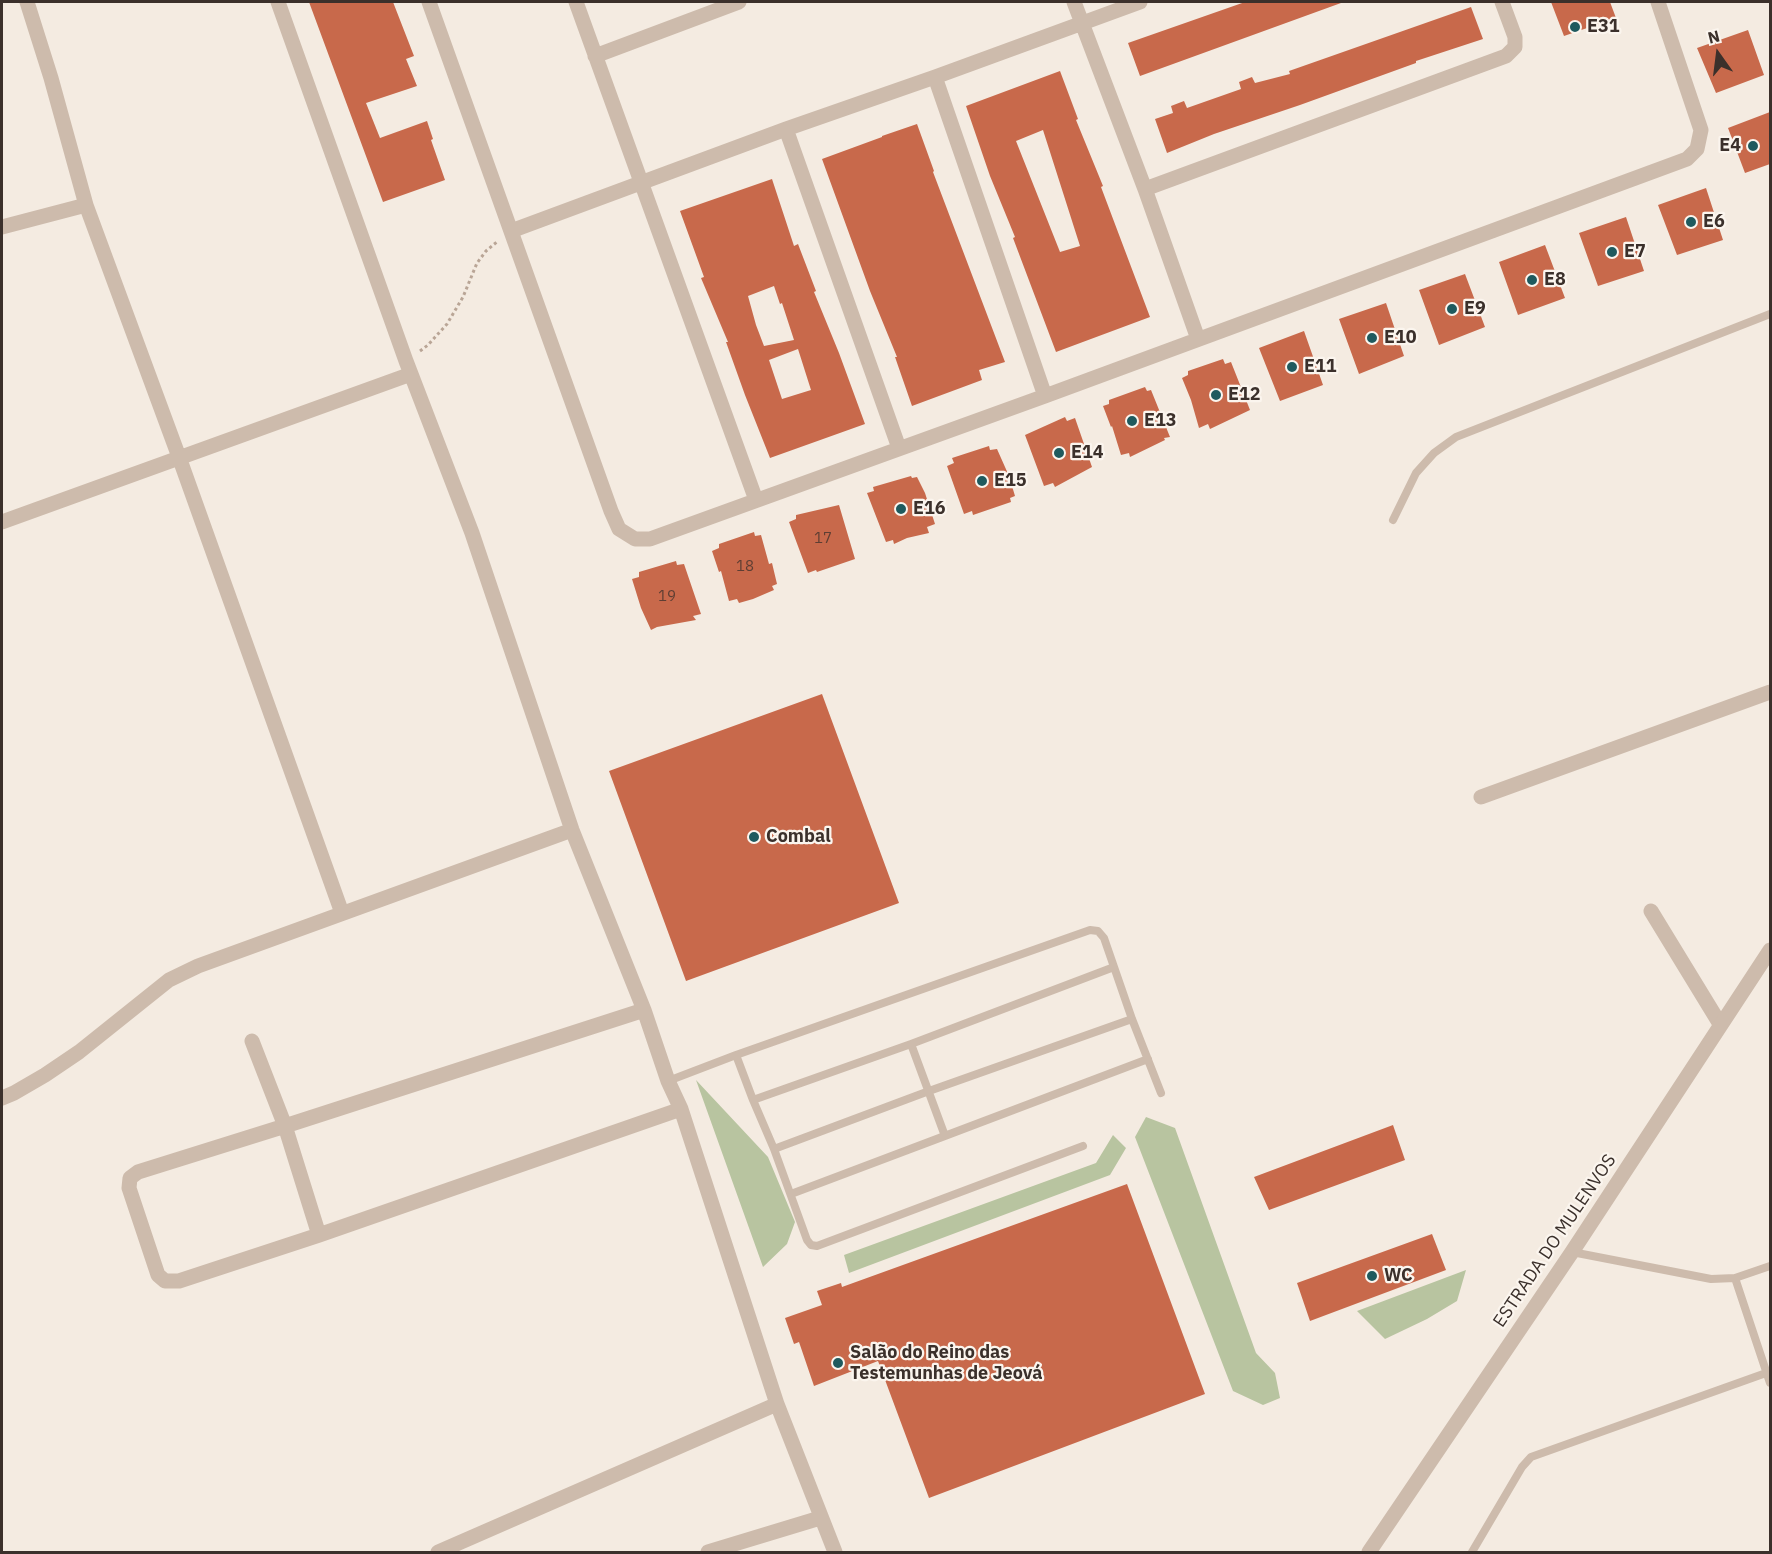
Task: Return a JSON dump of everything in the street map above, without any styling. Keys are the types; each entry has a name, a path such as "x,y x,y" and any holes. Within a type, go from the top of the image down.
{"street":[{"path":"27,2 86,204 342,913"},
{"path":"278,2 408,368 472,533 572,830 644,1010 668,1081 681,1109 777,1404 835,1552"},
{"path":"429,2 611,511 619,528 635,539 650,539 1687,159 1697,149 1701,130 1658,2"},
{"path":"576,2 756,500"},
{"path":"595,56 737,2"},
{"path":"1074,2 1145,189 1198,339"},
{"path":"511,231 1140,2"},
{"path":"1145,189 1506,56 1515,47 1515,37 1502,2"},
{"path":"935,77 1045,396"},
{"path":"786,129 899,448"},
{"path":"4,223 86,204"},
{"path":"2,522 179,457 408,368"},
{"path":"1481,797 1770,692"},
{"path":"2,1098 45,1075 79,1052 169,980 198,966 572,830"},
{"path":"1651,911 1720,1024"},
{"name":"ESTRADA DO MULENVOS","path":"1369,1552 1572,1252 1770,950"},
{"path":"644,1010 138,1172 130,1178 129,1188 158,1275 165,1281 179,1281 319,1235 681,1109"},
{"path":"252,1041 285,1126 319,1235"},
{"path":"438,1552 777,1404"},
{"path":"708,1552 820,1518"}],"lane":[{"path":"1393,520 1416,473 1434,453 1456,437 1770,314"},
{"path":"668,1081 1090,930 1098,931 1104,938 1161,1093"},
{"path":"753,1100 911,1044 1114,967"},
{"path":"774,1149 1132,1018"},
{"path":"911,1044 945,1136"},
{"path":"736,1055 807,1240 811,1245 817,1246 1083,1146"},
{"path":"791,1194 1148,1059"},
{"path":"791,1194 1148,1059"},
{"path":"1572,1252 1712,1279 1735,1278 1770,1266"},
{"path":"1735,1278 1770,1383"},
{"path":"1472,1552 1522,1467 1531,1457 1766,1373"}],"path":[{"path":"408,368 447,324 463,297 477,263 486,250 511,231"}],"green space":[{"path":"696,1080 768,1157 795,1222 787,1244 763,1267"},
{"path":"1146,1117 1175,1128 1256,1353 1275,1373 1280,1398 1263,1405 1233,1391 1135,1137"},
{"path":"1113,1135 1126,1148 1110,1175 849,1273 844,1255 1096,1163"},
{"path":"1466,1270 1457,1301 1427,1319 1385,1339 1357,1311"}],"building":[{"path":"309,2 393,2 414,56 406,59 417,86 366,103 380,138 427,121 445,180 383,202"},
{"path":"1245,2 1341,3 1140,76 1128,43"},
{"name":"E31","path":"1551,2 1610,2 1616,18 1564,36"},
{"path":"1471,7 1483,39 1416,61 1416,63 1214,134 1167,153 1155,119 1173,113 1171,106 1184,101 1187,108 1241,89 1239,82 1252,77 1255,83 1290,74 1289,71"},
{"path":"1748,30 1764,75 1716,93 1697,48"},
{"path":"1060,71 1078,119 1076,120 1103,186 1101,187 1150,317 1056,352 966,106","holes":["1043,130 1080,246 1060,252 1016,141"]},
{"name":"E4","path":"1770,112 1770,164 1745,173 1728,128"},
{"path":"917,124 1005,362 979,370 982,380 912,406 895,357 897,357 870,291 822,159"},
{"path":"772,179 794,246 798,244 865,424 770,458 745,395 726,342 728,342 701,278 704,277 680,211","holes":["774,286 794,340 764,346 748,296","798,349 811,390 782,399 769,360"]},
{"name":"E6","path":"1706,188 1723,240 1677,255 1658,205"},
{"name":"E7","path":"1626,217 1644,271 1598,286 1579,233"},
{"name":"E8","path":"1545,245 1565,298 1518,315 1499,262"},
{"name":"E9","path":"1465,274 1485,327 1439,345 1419,290"},
{"name":"E10","path":"1386,303 1404,356 1359,374 1339,319"},
{"name":"E11","path":"1304,331 1323,385 1280,401 1259,348"},
{"name":"E12","path":"1223,359 1225,364 1231,362 1250,410 1210,429 1208,424 1199,428 1182,378 1188,375 1188,371"},
{"name":"E13","path":"1145,387 1147,391 1151,390 1170,437 1130,457 1129,453 1121,455 1103,406 1109,404 1109,400"},
{"name":"E14","path":"1065,417 1067,421 1075,418 1092,467 1055,487 1053,483 1044,486 1025,435"},
{"name":"E15","path":"989,446 990,450 997,449 1015,496 1010,498 1011,502 973,515 972,511 964,514 947,466 954,463 952,458"},
{"name":"E16","path":"911,476 912,478 917,477 925,493 935,524 927,527 929,533 907,538 894,544 893,540 886,542 867,493 874,491 873,487"},
{"path":"839,505 855,559 808,573 789,522 796,519 796,515"},
{"path":"754,532 755,536 761,535 777,584 772,586 774,590 753,599 739,603 737,599 729,601 721,571 719,572 712,551 719,548 719,544"},
{"path":"676,561 677,565 684,564 701,614 693,616 696,620 651,630 632,579 639,577 639,572"},
{"name":"Combal","path":"822,694 899,903 686,981 609,771"},
{"path":"1393,1125 1405,1160 1269,1210 1254,1177"},
{"path":"1127,1184 1205,1394 929,1498 878,1361 814,1386 799,1342 794,1344 785,1318 822,1305 817,1291 841,1283 842,1287"},
{"name":"WC","path":"1432,1234 1446,1270 1310,1321 1297,1283"}],"place":[{"name":"E31","path":"1575,27"},
{"name":"E4","path":"1753,146"},
{"name":"E6","path":"1691,222"},
{"name":"E7","path":"1612,252"},
{"name":"E8","path":"1532,280"},
{"name":"E9","path":"1452,309"},
{"name":"E10","path":"1372,338"},
{"name":"E11","path":"1292,367"},
{"name":"E12","path":"1216,395"},
{"name":"E13","path":"1132,421"},
{"name":"E14","path":"1059,453"},
{"name":"E15","path":"982,481"},
{"name":"E16","path":"901,509"},
{"name":"Combal","path":"754,837"},
{"name":"WC","path":"1372,1276"},
{"name":"Salão do Reino das Testemunhas de Jeová","path":"838,1363"}]}
